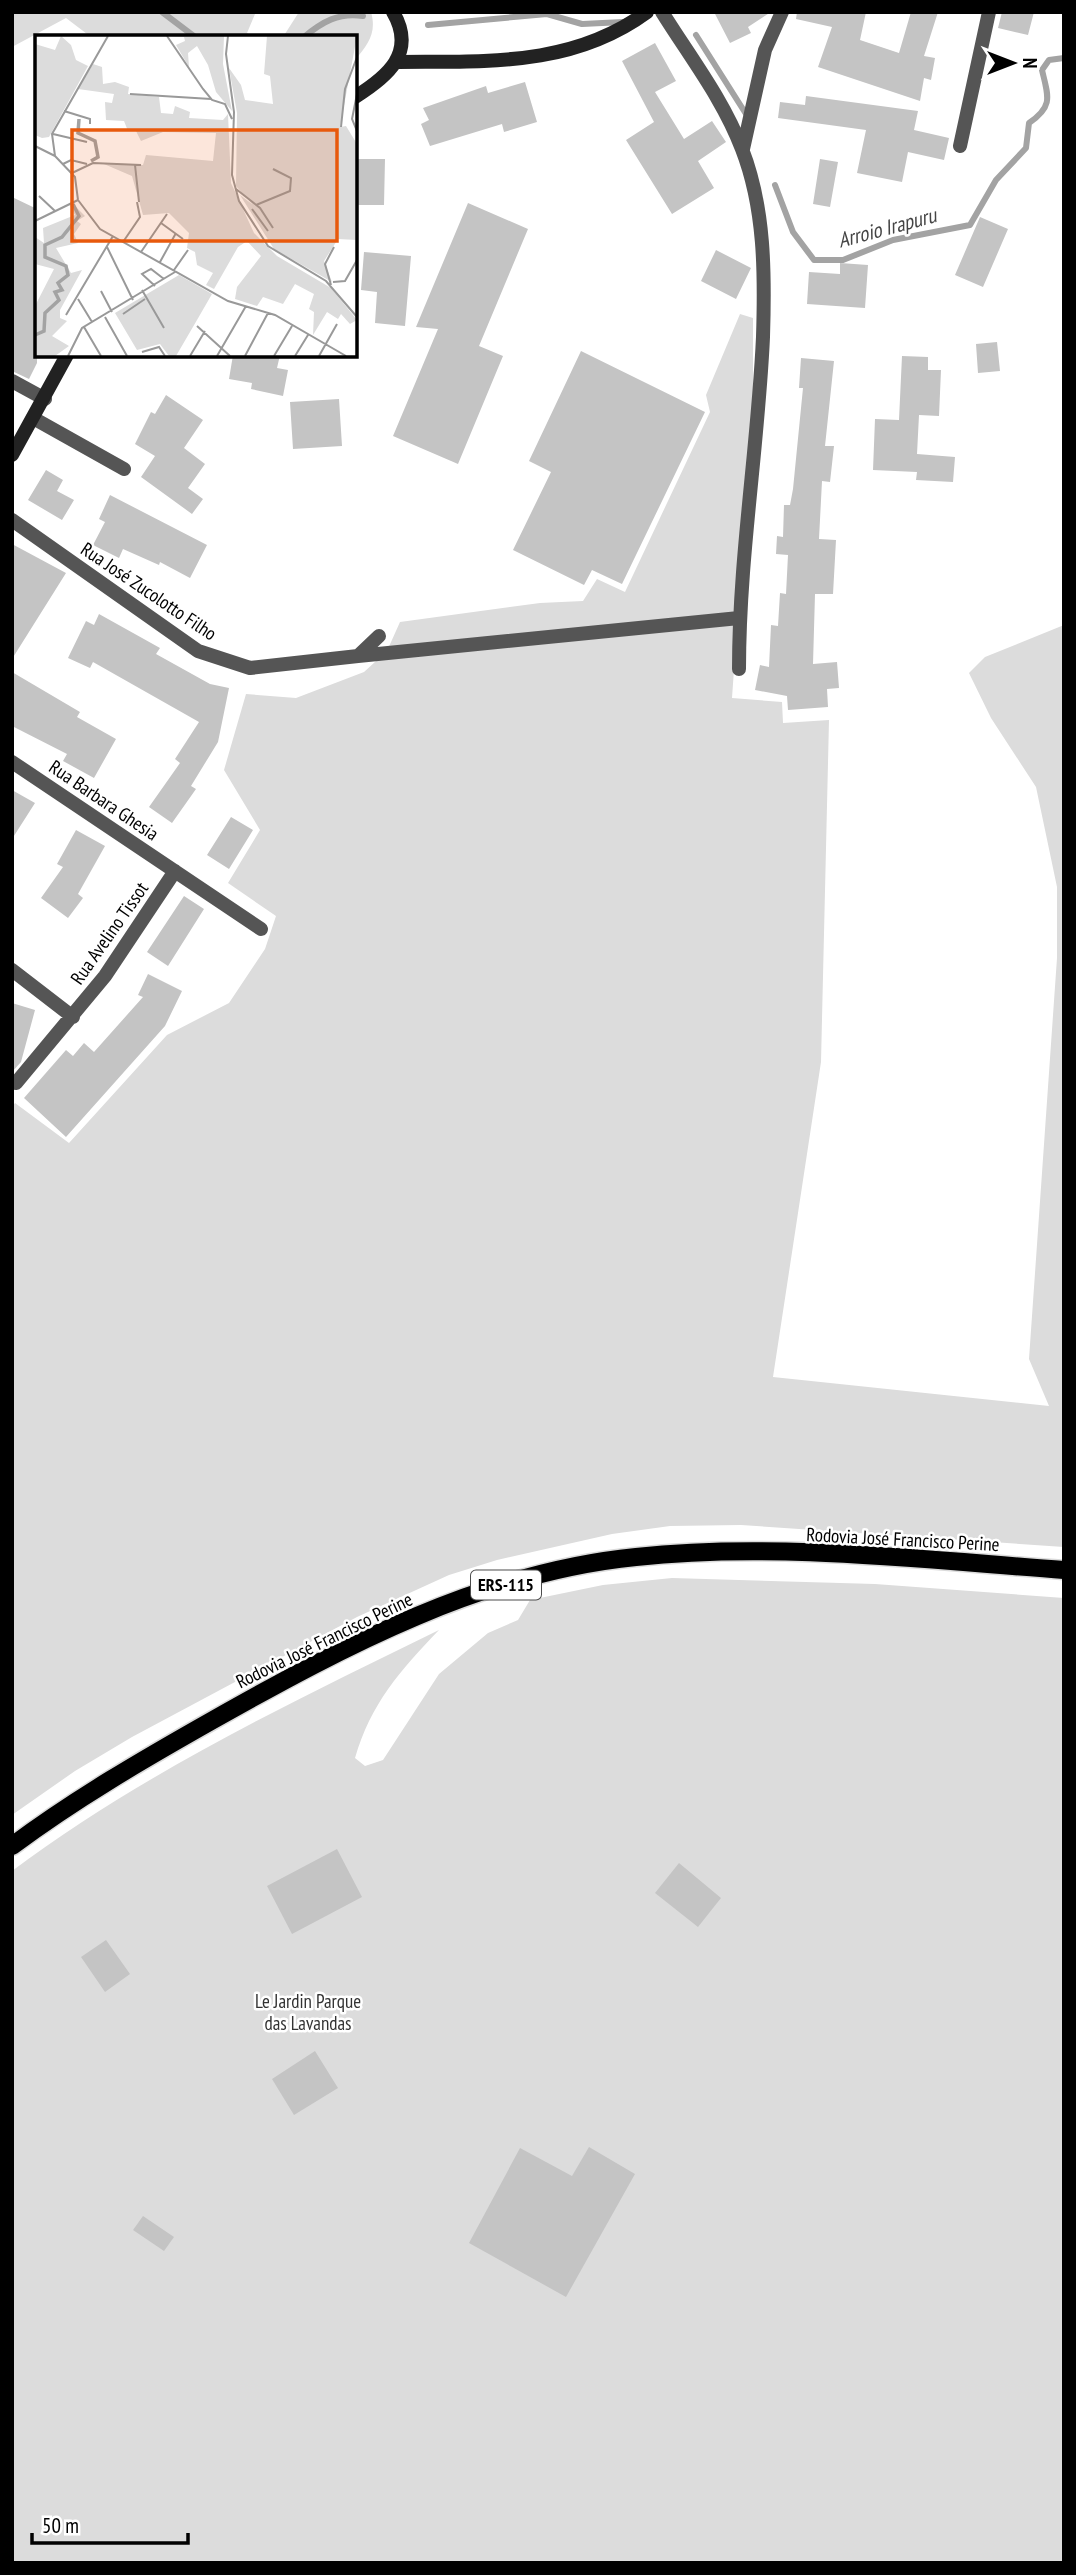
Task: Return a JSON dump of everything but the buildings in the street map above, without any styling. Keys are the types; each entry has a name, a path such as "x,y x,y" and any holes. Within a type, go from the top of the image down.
{"main road":[{"path":"357,96 378,83 398,62 401,41 393,12"},
{"path":"398,62 541,57 620,33 648,12"},
{"path":"12,455 66,357"},
{"name":"Rodovia José Francisco Perine","path":"12,1846 92,1791 292,1676 389,1627 508,1584 573,1567 634,1557 745,1551 1064,1570"}],"street":[{"path":"662,12 715,92 743,149 758,206 765,282 759,422 739,618 739,669"},
{"path":"743,149 765,50 782,12"},
{"path":"960,146 989,12"},
{"path":"12,382 45,399"},
{"path":"33,418 124,469"},
{"name":"Rua José Zucolotto Filho","path":"12,520 198,651 250,668 739,618"},
{"path":"358,656 379,636"},
{"name":"Rua Barbara Ghesia","path":"12,762 261,929"},
{"name":"Rua Avelino Tissot","path":"16,1083 73,1017 126,947 174,871"},
{"path":"12,970 73,1017"}],"green space":[{"path":"12,12 255,14 247,33 250,35 88,35 66,18 12,47"},
{"path":"299,12 371,12 373,19 372,32 357,57 357,35 284,35"},
{"path":"740,314 753,318 753,400 732,698 782,702 783,723 829,720 821,1062 773,1377 1049,1406 1029,1359 1057,958 1057,887 1036,787 991,718 969,673 985,657 1064,625 1064,1547 741,1525 670,1526 612,1534 497,1560 449,1575 357,1617 132,1737 75,1771 12,1815 12,1107 15,1103 69,1143 167,1035 229,1003 265,949 276,916 228,883 260,830 224,770 246,694 296,698 364,672 387,651 400,622 540,603 583,601 597,579 625,592 710,412 706,395"},
{"name":"Le Jardin Parque das Lavandas","path":"672,1578 875,1584 1064,1598 1064,2563 12,2563 12,1871 62,1835 166,1771 274,1712 439,1630 388,1689 369,1721 355,1758 365,1766 383,1760 439,1674 488,1633 518,1620 530,1600 603,1585"}],"waterway":[{"name":"Arroio Irapuru","path":"162,12 192,35"},
{"name":"Arroio Irapuru","path":"428,25 547,14 582,24 623,22"},
{"name":"Arroio Irapuru","path":"307,35 331,19 346,15 363,16"},
{"name":"Arroio Irapuru","path":"696,35 746,114"},
{"name":"Arroio Irapuru","path":"775,185 793,232 814,260 843,260 893,240 970,225 996,180 1026,148 1029,123 1046,106 1042,70 1049,60 1064,58"}]}
